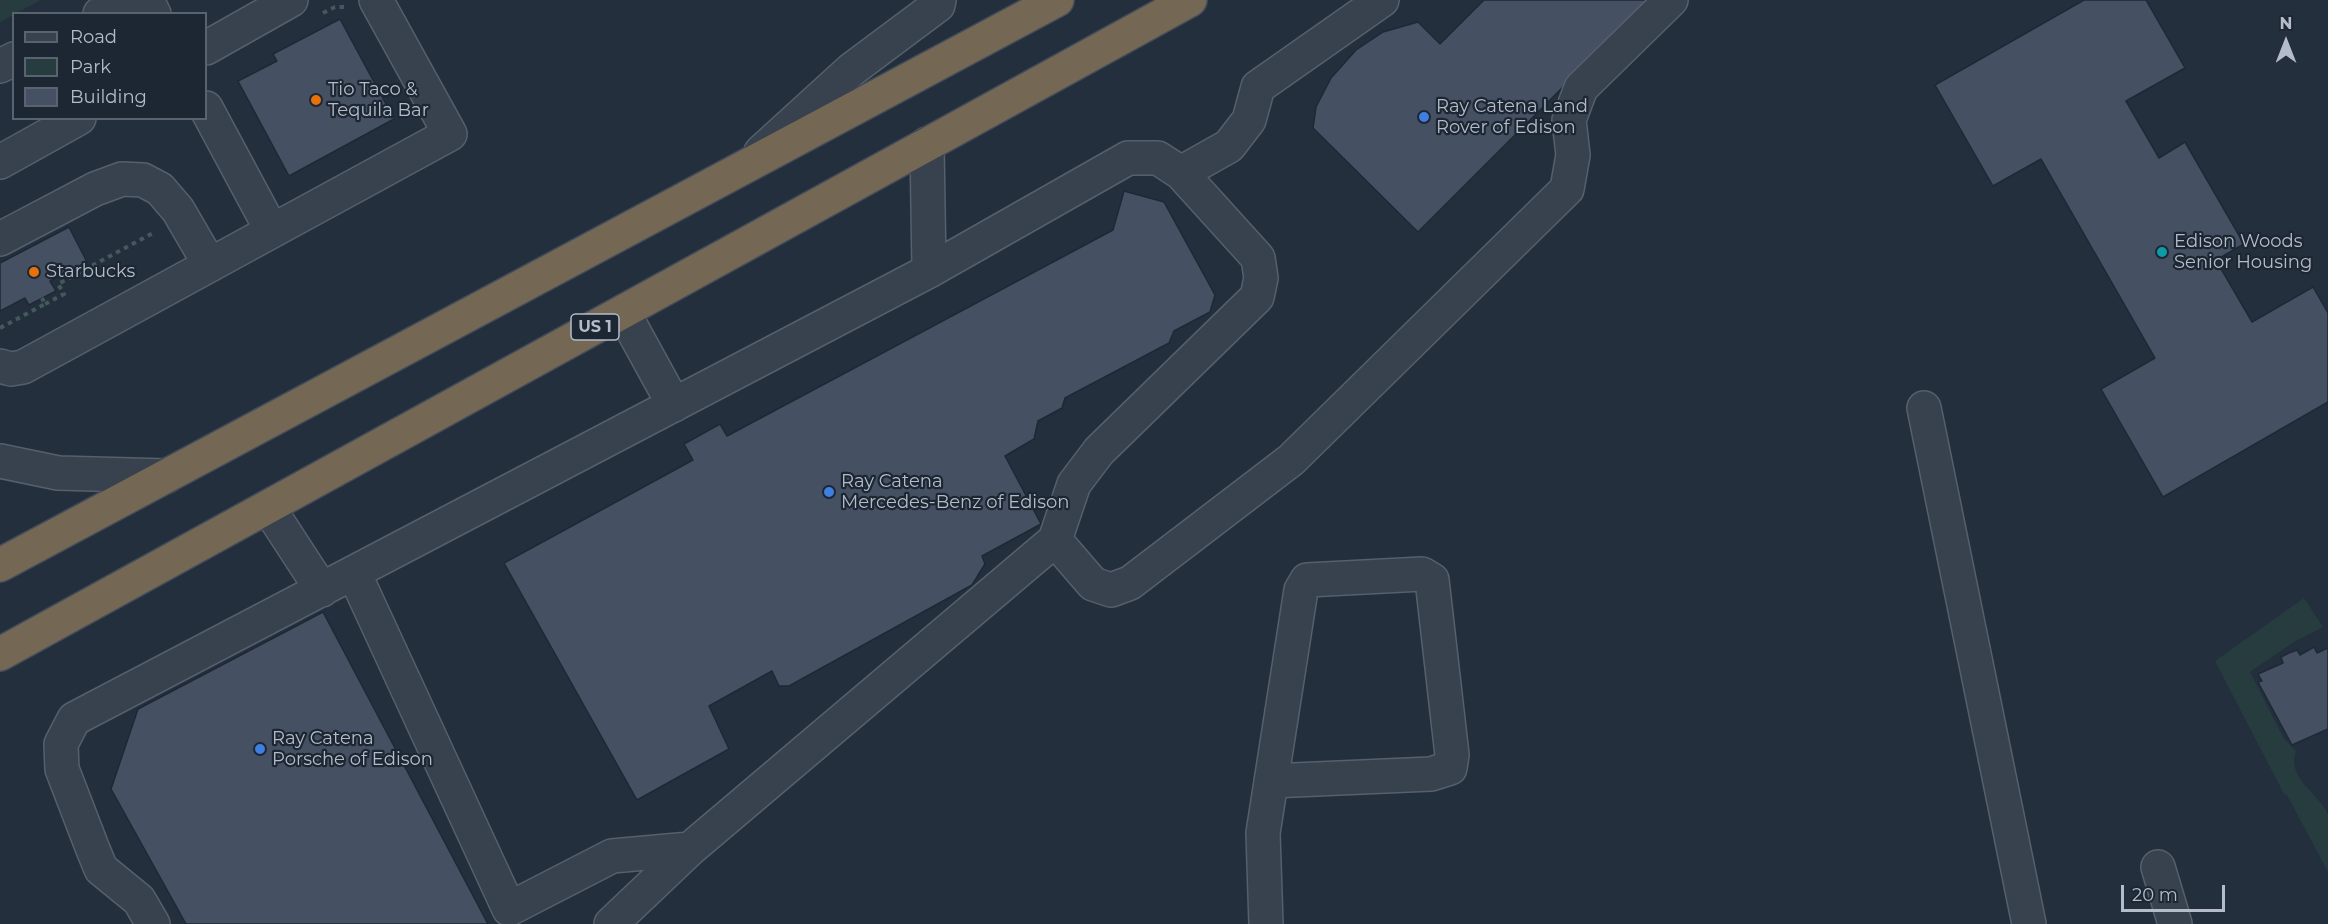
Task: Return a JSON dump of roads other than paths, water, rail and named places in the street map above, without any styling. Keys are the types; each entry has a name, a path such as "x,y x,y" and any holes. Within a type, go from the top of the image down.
{"highway":[{"path":"0,565 1057,0"},
{"name":"US 1","path":"0,654 1190,0"}],"street":[{"path":"104,12 126,0"},
{"path":"743,168 851,70 938,5 939,0"},
{"path":"1181,173 1229,146 1249,120 1258,87 1382,0"},
{"path":"1055,540 1094,584 1111,590 1130,583 1291,460 1567,189 1573,155 1569,120 1581,88 1671,0"},
{"path":"0,366 23,368 450,135 362,4"},
{"path":"207,48 304,8"},
{"path":"207,110 272,231"},
{"path":"0,162 75,120"},
{"path":"927,144 929,271"},
{"path":"153,924 139,900 100,869 62,769 61,744 74,719 929,271 1128,158 1158,158 1181,173 1258,258 1261,278 1257,297 1099,451 1074,484 1055,540 690,849 611,924"},
{"path":"0,239 95,189 122,179 143,180 160,189 178,210 210,265"},
{"path":"622,312 674,405"},
{"path":"1924,408 2029,924"},
{"path":"0,461 58,473 167,476"},
{"path":"268,507 322,590"},
{"path":"354,573 508,909 612,856 690,849"},
{"path":"1266,924 1263,833 1300,590 1307,580 1422,574 1432,580 1452,755 1450,768 1431,774 1271,781"},
{"path":"2158,867 2175,924"}],"place":[{"name":"Tio Taco & Tequila Bar","path":"316,100"},
{"name":"Ray Catena Land Rover of Edison","path":"1424,117"},
{"name":"Edison Woods Senior Housing","path":"2162,252"},
{"name":"Starbucks","path":"34,272"},
{"name":"Ray Catena Mercedes-Benz of Edison","path":"829,492"},
{"name":"Ray Catena Porsche of Edison","path":"260,749"}]}
